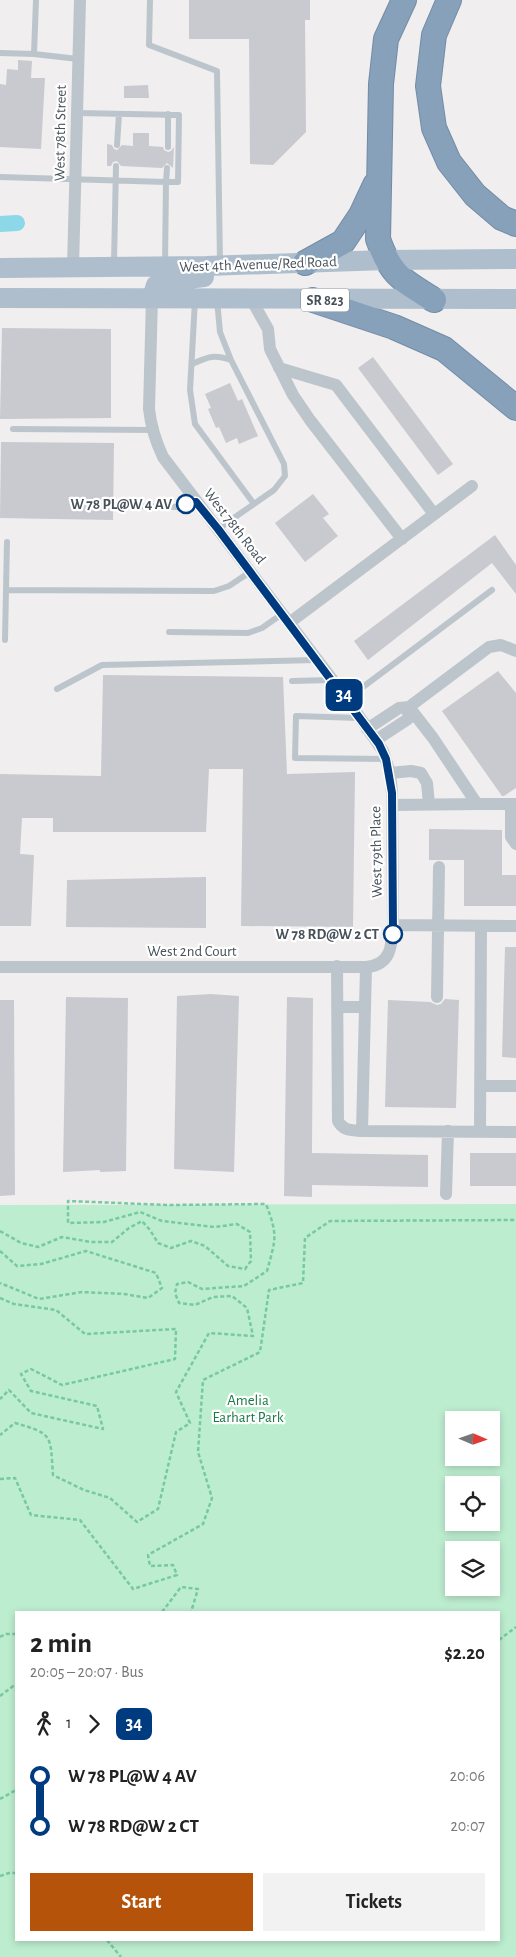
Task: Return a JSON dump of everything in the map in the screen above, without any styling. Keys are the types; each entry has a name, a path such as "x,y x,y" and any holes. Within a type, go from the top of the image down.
{"highway":[{"path":"404,0 386,39 380,84 378,239 386,260 401,280 434,300"},
{"path":"449,0 434,35 433,43 428,86 434,128 449,162 475,195 502,218 516,224"},
{"path":"305,262 343,242 361,215 378,177"},
{"path":"313,300 394,327 444,348 516,408"}],"main road":[{"name":"West 4th Avenue/Red Road","path":"0,268 220,266 386,260 516,259"},
{"path":"152,298 156,285 161,282 232,273 258,264"},
{"name":"SR 823","path":"0,298 196,298 251,300 516,299"}],"street":[{"name":"West 78th Street","path":"73,267 80,0"},
{"name":"West 78th Road","path":"152,298 149,408 152,430 163,457 347,699 377,742"},
{"path":"251,300 268,329 270,349 293,395 310,420 402,539"},
{"path":"279,368 336,385 434,514"},
{"path":"285,618 402,539 472,486"},
{"path":"368,729 399,708 409,707 489,647 501,644 516,650"},
{"path":"377,742 408,719 409,707"},
{"path":"409,707 477,804"},
{"name":"West 79th Place","path":"377,742 386,759 390,773 392,805 393,925 389,952 384,961"},
{"path":"390,773 411,771 421,773 427,783 429,804"},
{"path":"392,805 514,804 511,837 516,844"},
{"path":"437,997 439,868"},
{"path":"393,925 516,926"},
{"path":"480,1131 481,926"},
{"name":"West 2nd Court","path":"0,967 366,967 384,961"},
{"path":"338,966 336,1007 338,1121 344,1128 362,1131 516,1132"},
{"path":"362,1131 366,967"},
{"path":"336,1007 365,1007"},
{"path":"480,1086 516,1086"},
{"path":"446,1194 448,1131"}],"lane":[{"path":"34,54 36,0"},
{"path":"150,0 149,45 217,71 220,266"},
{"path":"0,53 34,54 78,59"},
{"path":"0,177 178,182 179,115 77,113"},
{"path":"118,145 119,114"},
{"path":"168,114 168,147"},
{"path":"114,267 116,166"},
{"path":"165,266 167,168"},
{"path":"196,298 190,390 195,424 254,504"},
{"path":"217,299 220,332 231,360 284,464 285,476 274,490 218,529"},
{"path":"192,364 208,357 218,356 231,360"},
{"path":"13,429 152,430"},
{"path":"126,506 176,506 196,502"},
{"path":"5,640 7,542"},
{"path":"6,590 214,591 229,586 250,572"},
{"path":"347,699 492,590"},
{"path":"170,632 248,633 285,618"},
{"path":"57,689 102,665 317,660"},
{"path":"292,681 332,680"},
{"path":"360,718 296,716 295,758 386,759"}],"path":[{"path":"0,1230 21,1243 38,1247 62,1237 92,1242 112,1242 129,1228 142,1221 158,1244 171,1248 191,1241 205,1246 228,1266 245,1269 251,1262 250,1232 237,1224 215,1227 162,1221 140,1212 104,1222 68,1223 68,1201 266,1204 275,1229 275,1243 267,1271 244,1286 202,1289 188,1282 177,1284 175,1293 179,1303 195,1305 213,1297 232,1296 247,1308 253,1336 209,1333 176,1392 190,1422 176,1432 158,1509 137,1522 110,1498 84,1490 53,1475 51,1442 41,1430 15,1423 0,1435"},
{"path":"0,1478 15,1478 31,1514 80,1520 134,1589 177,1575 173,1565 150,1566 148,1555 204,1524 212,1498 198,1452 203,1380 260,1352 269,1290 303,1283 306,1238 330,1222 516,1220"},
{"path":"0,1251 17,1266 41,1264 86,1251 156,1273 162,1288 148,1298 124,1294 82,1292 39,1299 0,1283"},
{"path":"0,1298 14,1304 56,1310 85,1334 176,1329 175,1359 62,1384 30,1369 21,1374 31,1391 97,1406 102,1429 31,1413 9,1390 0,1399"},
{"path":"163,1611 181,1587 198,1589 191,1611"},
{"path":"500,1639 516,1627"},
{"path":"0,1637 6,1634 15,1634"},
{"path":"0,1696 15,1685"},
{"path":"0,1798 15,1790"},
{"path":"0,1876 9,1873 15,1874"},
{"path":"107,1941 121,1957"}],"green space":[{"name":"Amelia Earhart Park","path":"516,1204 516,1957 0,1957 0,1205"}],"building":[{"path":"189,0 310,0 310,20 305,20 306,132 273,165 250,164 249,39 189,39"},
{"path":"18,60 32,61 31,78 45,78 41,149 0,147 0,84 6,85 7,69 18,70"},
{"path":"148,85 149,98 124,98 124,86"},
{"path":"133,133 149,133 149,146 163,147 168,152 174,147 173,168 167,163 162,168 121,166 117,161 113,162 111,166 107,166 107,144 112,145 117,150 122,145 133,146"},
{"path":"2,328 111,329 111,418 0,419"},
{"path":"373,357 453,464 438,475 358,368"},
{"path":"230,383 238,401 242,399 258,436 239,444 237,438 226,443 219,427 216,428 208,409 211,408 205,394"},
{"path":"1,442 114,443 113,520 0,518"},
{"path":"313,494 329,514 323,518 338,536 305,562 275,523"},
{"path":"495,535 516,565 516,594 492,563 368,660 354,641"},
{"path":"498,671 516,693 516,788 504,796 502,796 442,711"},
{"path":"103,675 283,677 287,774 355,772 353,927 241,926 243,769 209,769 206,832 53,832 53,818 22,818 20,854 34,855 31,926 0,926 0,774 101,776"},
{"path":"429,829 502,830 502,875 516,875 516,906 464,906 464,860 429,860"},
{"path":"206,877 206,928 66,927 67,880"},
{"path":"505,947 516,947 516,1058 502,1057"},
{"path":"211,994 239,996 234,1172 174,1169 177,996"},
{"path":"66,997 128,998 126,1171 63,1172"},
{"path":"287,997 313,998 312,1153 428,1155 428,1187 312,1185 312,1197 284,1196"},
{"path":"445,999 459,1000 456,1108 385,1107 388,1000 430,1002 437,1005 441,1004"},
{"path":"0,1000 14,1000 15,1195 0,1196"},
{"path":"470,1153 516,1153 516,1186 470,1186"}],"waterway":[{"path":"0,224 17,223"}],"bus line":[{"name":"34","path":"186,504 196,502 218,529 347,699 383,751 390,773 392,793 393,934"}],"place":[{"name":"W 78 PL@W 4 AV","path":"186,504"},
{"name":"W 78 RD@W 2 CT","path":"393,934"}]}
